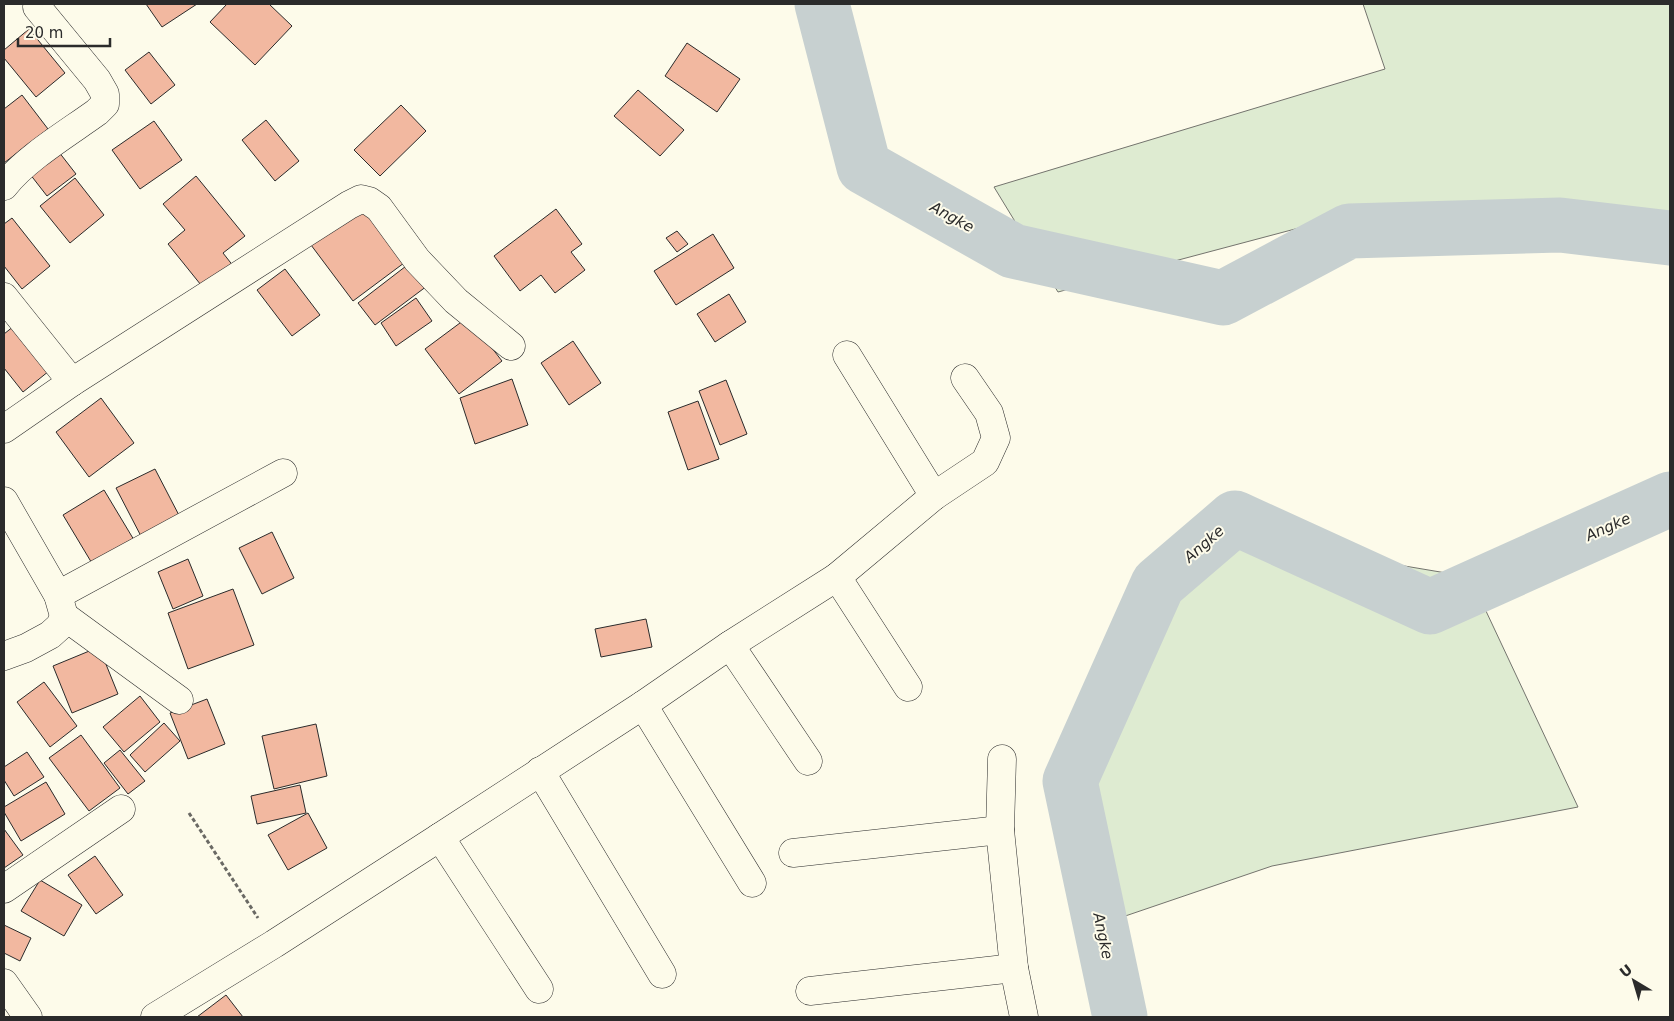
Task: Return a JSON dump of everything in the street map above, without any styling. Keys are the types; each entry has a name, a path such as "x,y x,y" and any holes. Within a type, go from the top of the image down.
{"street":[{"path":"4,186 33,158 98,112 105,104 105,94 98,80 37,7"},
{"path":"4,429 72,382 349,205 361,200 369,201 379,208 417,260 456,301 511,346"},
{"path":"4,297 72,382"},
{"path":"847,355 934,496"},
{"path":"155,1017 274,944 440,837 643,705 730,645 837,577 934,496 985,462 996,438 989,414 966,378"},
{"path":"61,606 283,473"},
{"path":"4,501 61,606 179,700"},
{"path":"837,577 908,687"},
{"path":"4,656 26,648 50,635 60,626 61,606"},
{"path":"730,645 808,761"},
{"path":"643,705 752,883"},
{"path":"1002,759 1000,830 1014,968 1024,1017"},
{"path":"540,771 662,974"},
{"path":"4,889 121,809"},
{"path":"793,853 1000,830"},
{"path":"440,837 539,989"},
{"path":"810,990 1014,968"},
{"path":"4,983 28,1017"}],"path":[{"path":"189,813 274,944"}],"green space":[{"path":"1363,4 1670,4 1670,245 1655,230 1510,221 1344,216 1058,292 994,187 1385,69"},
{"path":"1224,527 1381,562 1470,577 1578,807 1272,866 1093,927 1085,758 1151,609"}],"building":[{"path":"146,4 197,4 162,27"},
{"path":"227,4 269,4 292,26 255,65 210,22"},
{"path":"29,29 65,73 36,97 4,58 4,50"},
{"path":"687,43 740,79 717,112 665,76"},
{"path":"149,52 175,85 151,104 125,70"},
{"path":"638,90 684,130 660,156 614,116"},
{"path":"22,95 48,129 4,163 4,109"},
{"path":"401,105 426,131 380,176 354,150"},
{"path":"266,120 299,161 275,181 242,140"},
{"path":"154,121 182,160 140,189 112,150"},
{"path":"55,147 76,174 47,196 26,169"},
{"path":"196,176 245,236 223,253 234,267 205,290 168,244 185,230 163,204"},
{"path":"75,178 104,215 70,243 40,206"},
{"path":"367,204 408,260 353,301 311,245"},
{"path":"556,209 582,244 571,252 585,270 555,293 541,275 520,291 494,256"},
{"path":"12,218 50,266 22,289 4,266 4,224"},
{"path":"677,231 688,244 677,252 666,238"},
{"path":"713,234 734,268 676,305 654,271"},
{"path":"410,263 427,286 375,325 358,303"},
{"path":"285,269 320,315 292,336 257,290"},
{"path":"729,294 746,322 715,342 697,314"},
{"path":"416,298 432,321 396,346 381,323"},
{"path":"468,317 502,361 459,394 425,349"},
{"path":"14,326 49,371 23,392 4,368 4,334"},
{"path":"573,341 601,383 569,405 541,363"},
{"path":"512,379 528,425 475,444 460,398"},
{"path":"726,380 747,434 720,445 699,391"},
{"path":"101,398 134,443 89,477 56,432"},
{"path":"698,401 719,459 688,470 668,412"},
{"path":"155,469 182,521 143,540 116,488"},
{"path":"104,490 134,540 93,565 63,515"},
{"path":"272,532 294,578 262,594 239,548"},
{"path":"188,559 203,596 173,609 158,572"},
{"path":"233,589 254,645 188,669 168,613"},
{"path":"646,619 652,647 601,657 595,629"},
{"path":"99,647 118,694 72,713 53,666"},
{"path":"44,682 77,726 50,747 17,702"},
{"path":"140,696 160,722 124,752 103,727"},
{"path":"207,699 225,744 188,759 170,713"},
{"path":"164,723 180,741 145,772 130,755"},
{"path":"316,724 327,776 274,789 262,736"},
{"path":"81,735 120,788 89,811 49,758"},
{"path":"120,750 145,781 128,794 104,763"},
{"path":"27,752 44,777 14,796 4,780 4,767"},
{"path":"46,782 65,814 21,841 4,812 4,807"},
{"path":"300,785 306,813 257,824 251,796"},
{"path":"308,813 327,848 288,870 268,835"},
{"path":"4,829 23,855 4,868"},
{"path":"95,856 123,895 96,914 68,875"},
{"path":"40,880 82,905 64,936 21,911"},
{"path":"4,925 31,938 20,961 4,953"},
{"path":"226,995 243,1017 197,1017"}],"waterway":[{"name":"Angke","path":"822,4 864,167 1013,251 1223,298 1349,231 1560,225 1670,238"},
{"name":"Angke","path":"1120,1017 1070,781 1158,584 1235,518 1430,607 1670,499"}]}
